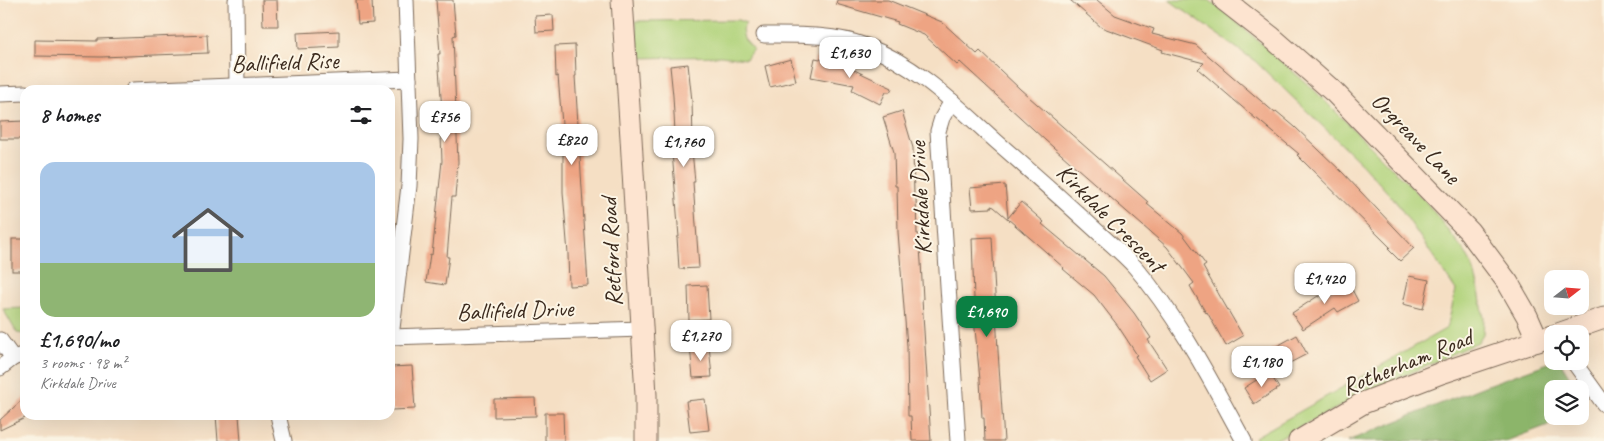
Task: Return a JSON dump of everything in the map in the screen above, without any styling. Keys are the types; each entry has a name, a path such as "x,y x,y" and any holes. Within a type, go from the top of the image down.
{"main road":[{"name":"Retford Road","path":"622,0 632,138 646,395 646,441"},
{"name":"Orgreave Lane","path":"1224,0 1270,36 1334,92 1469,231 1508,282 1527,316 1544,332"},
{"name":"Rotherham Road","path":"1584,325 1604,318"},
{"name":"Rotherham Road","path":"1299,441 1363,403 1441,373 1544,339"}],"street":[{"path":"236,0 237,85"},
{"path":"395,303 409,186 411,139 406,0"},
{"path":"764,35 817,35 864,45 907,66 952,101"},
{"name":"Ballifield Rise","path":"266,85 409,80"},
{"path":"0,94 20,94"},
{"name":"Kirkdale Drive","path":"952,101 942,118 938,131 958,441"},
{"name":"Kirkdale Crescent","path":"952,101 1135,267 1169,312 1244,441"},
{"name":"Ballifield Drive","path":"395,337 642,329"},
{"path":"0,340 19,356 0,368"},
{"path":"1579,370 1604,404"},
{"path":"279,420 284,441"}],"green space":[{"path":"1169,0 1209,0 1313,89 1426,202 1465,252 1472,265 1484,318 1483,334 1478,342 1366,393 1273,441 1257,441 1255,437 1447,328 1456,290 1397,203 1363,165 1255,61"},
{"path":"738,20 746,23 742,30 744,39 753,49 746,59 721,56 639,58 636,21"},
{"path":"20,308 20,333 17,333 3,309"},
{"path":"1544,365 1544,370 1565,370 1572,380 1544,380 1544,425 1548,425 1506,441 1348,441 1487,385"}],"building":[{"path":"262,0 277,0 278,26 263,26"},
{"path":"356,0 372,0 373,23 358,24"},
{"path":"436,0 453,0 456,35 453,36 458,162 455,197 452,197 447,257 449,257 445,285 426,282 430,254 432,255 442,161 440,111 442,111 438,54 440,54"},
{"path":"837,0 888,0 942,22 977,54 980,51 1020,89 1148,202 1147,204 1182,233 1206,265 1203,267 1243,336 1226,346 1190,286 1194,283 1167,247 1045,140 960,62 957,65 924,35 897,24 898,22 836,4"},
{"path":"1070,0 1097,0 1115,15 1154,29 1152,34 1196,45 1275,113 1276,111 1295,127 1342,172 1414,248 1400,261 1388,249 1390,247 1297,155 1299,154 1198,69 1204,63 1162,52 1163,50 1101,27"},
{"path":"553,15 554,31 536,32 535,16"},
{"path":"339,31 339,47 298,49 297,33"},
{"path":"207,35 208,53 101,57 35,56 35,40 97,41 97,39"},
{"path":"575,45 575,76 588,285 569,286 563,192 563,136 558,76 556,77 555,46"},
{"path":"815,58 846,64 846,66 892,88 890,92 886,92 880,104 852,90 854,85 811,77"},
{"path":"791,59 796,81 770,87 765,66"},
{"path":"688,64 692,101 693,140 691,140 699,268 679,269 677,237 679,237 672,152 676,151 670,66"},
{"path":"902,111 913,148 914,197 916,197 917,234 919,234 921,262 931,441 912,441 911,416 908,416 907,346 898,232 897,186 895,186 894,152 883,117"},
{"path":"20,121 20,139 0,139 0,122"},
{"path":"1005,185 1008,218 1021,202 1044,222 1042,224 1104,276 1134,313 1151,338 1148,340 1167,369 1150,380 1135,356 1137,355 1118,326 1094,295 994,207 972,209 970,188"},
{"path":"992,237 1004,441 985,441 975,329 972,238"},
{"path":"12,239 20,239 20,271 12,271"},
{"path":"1409,276 1429,280 1423,309 1403,304"},
{"path":"1348,282 1358,301 1338,312 1335,308 1303,329 1292,313 1318,296"},
{"path":"707,285 709,319 689,320 688,286"},
{"path":"1297,335 1307,354 1280,368 1270,350"},
{"path":"709,345 712,377 693,378 690,346"},
{"path":"412,366 415,409 395,410 395,367"},
{"path":"1269,372 1279,388 1254,404 1244,388"},
{"path":"535,398 536,416 494,417 494,399"},
{"path":"705,399 709,430 690,432 686,401"},
{"path":"20,402 21,420 0,430 0,420"},
{"path":"545,413 563,413 564,441 545,441"},
{"path":"216,420 239,420 241,441 218,441"}]}
